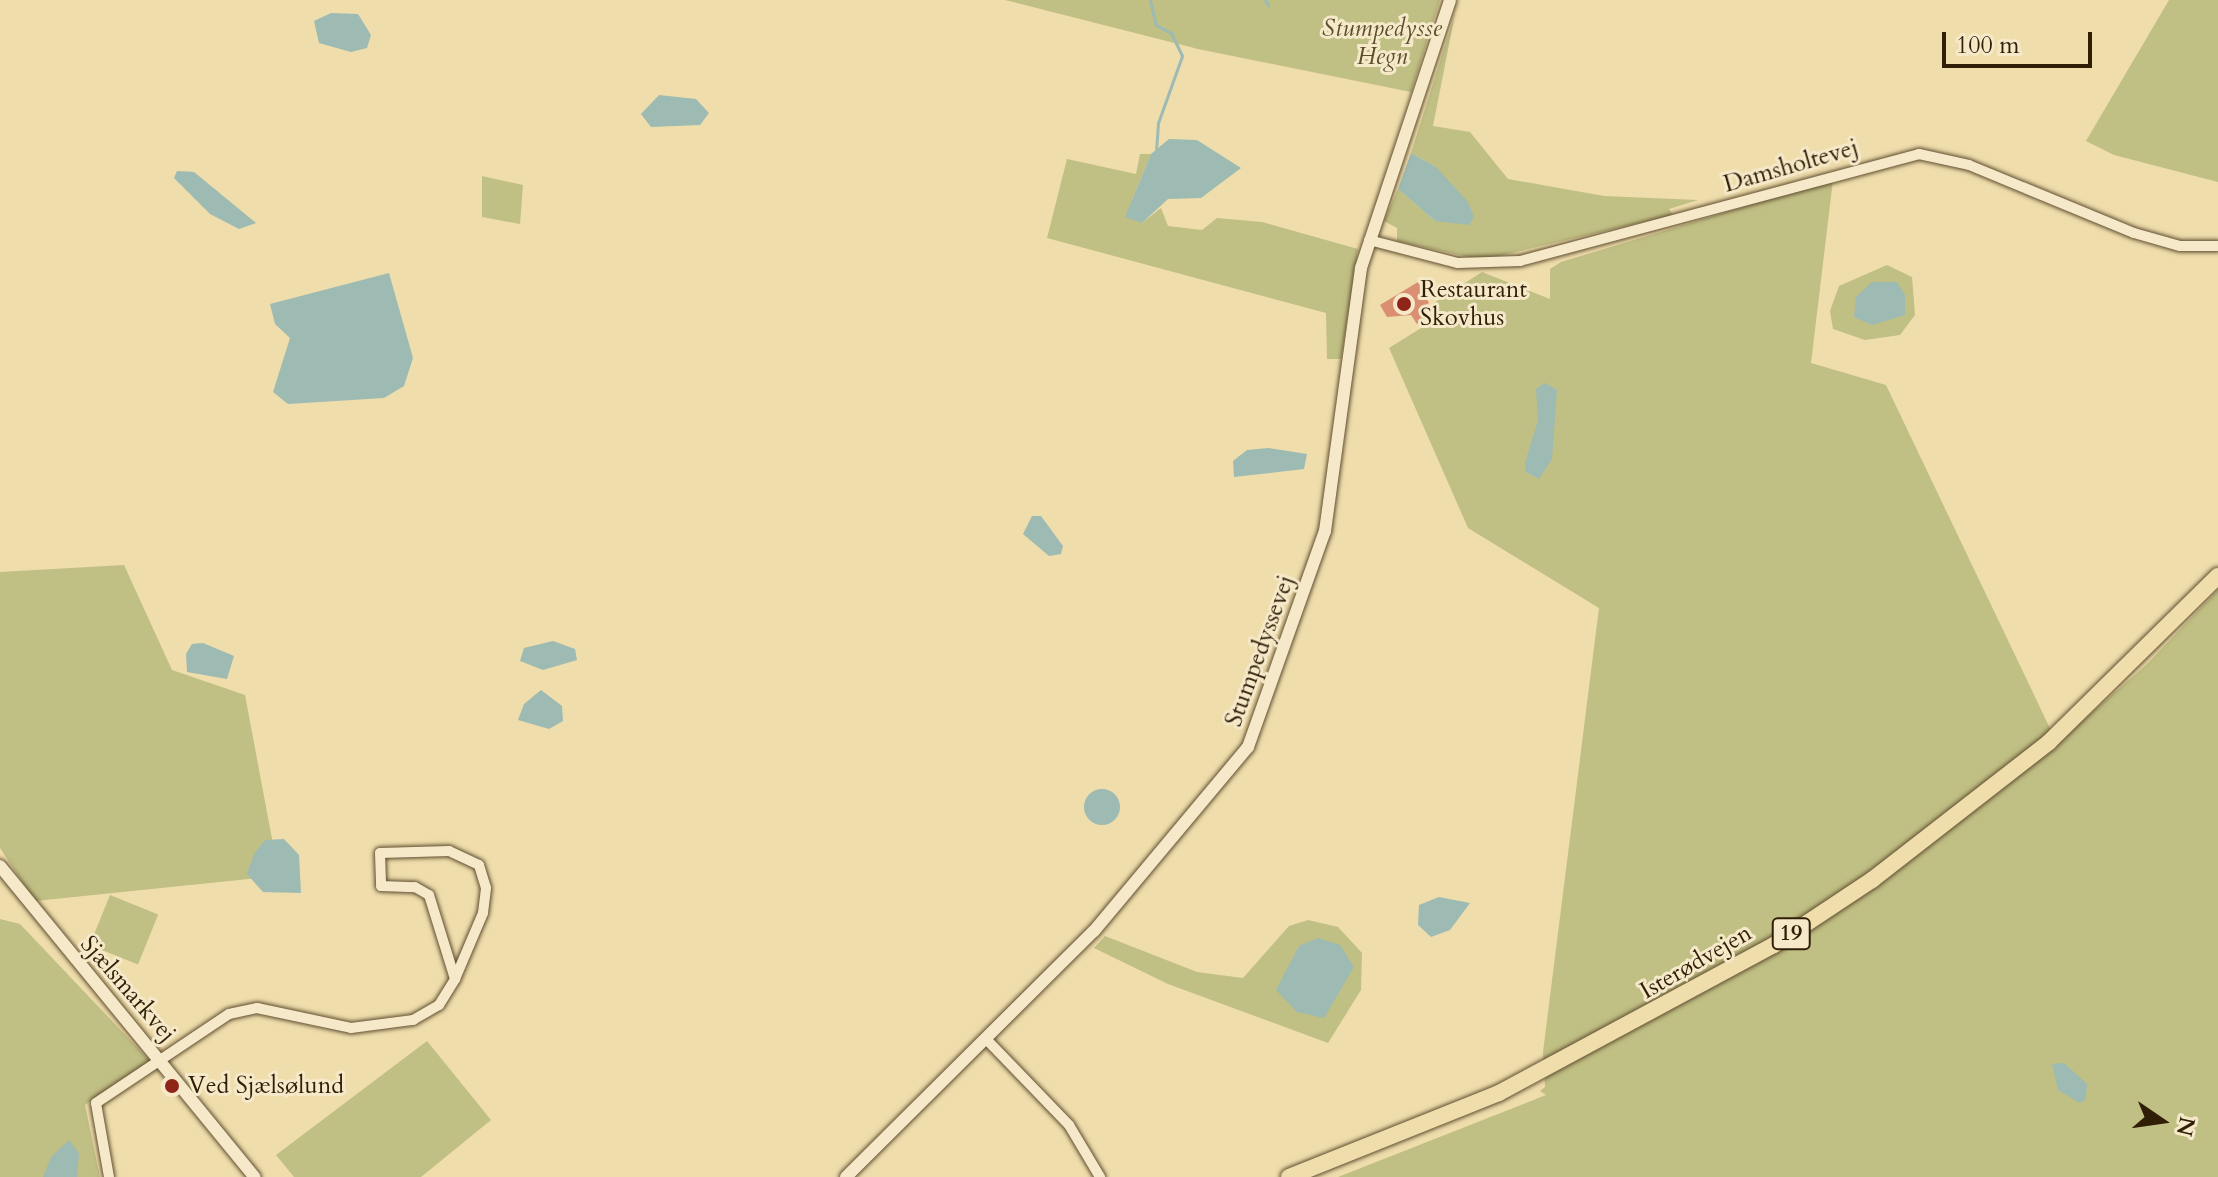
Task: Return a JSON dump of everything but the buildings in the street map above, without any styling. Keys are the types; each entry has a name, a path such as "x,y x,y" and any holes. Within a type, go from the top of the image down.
{"highway":[{"name":"Isterødvejen","path":"1289,1177 1499,1093 1774,945 1872,880 2049,742 2218,576"}],"street":[{"name":"Stumpedyssevej","path":"846,1177 988,1041 1094,931 1248,747 1325,531 1369,240 1450,0"},
{"name":"Damsholtevej","path":"1369,240 1458,263 1520,261 1919,154 1969,165 2134,233 2180,246 2218,246"},
{"path":"109,1177 96,1103 160,1060 249,1008 351,1028 413,1020 439,1005 455,979 483,913 486,888 479,865 449,851 380,853 381,886 415,887 429,895 455,979"},
{"name":"Sjælsmarkvej","path":"0,866 255,1177"},
{"path":"988,1041 1069,1125 1100,1177"}],"green space":[{"name":"Stumpedysse Hegn","path":"1005,0 1440,0 1411,92 1198,49"},
{"path":"2169,0 2218,0 2218,182 2114,155 2086,141"},
{"path":"1455,14 1433,126 1470,132 1508,179 1604,196 1698,200 1669,209 1673,215 1482,260 1397,241 1397,228 1384,221 1398,189 1435,221 1436,167 1411,153"},
{"path":"1140,154 1151,154 1132,200 1142,223 1161,208 1168,226 1202,230 1217,218 1262,222 1358,249 1341,359 1327,359 1326,313 1047,238 1067,159 1136,174"},
{"path":"482,176 523,185 520,224 482,217"},
{"path":"1833,180 1811,363 1886,385 2057,743 2146,665 2218,590 2218,1177 1338,1177 1546,1095 1540,1091 1545,1087 1543,1052 1599,608 1468,528 1389,348 1434,320 1426,308 1482,272 1550,299 1550,269 1561,262"},
{"path":"1887,265 1912,277 1915,315 1900,335 1865,340 1833,329 1830,311 1839,286"},
{"path":"124,565 172,670 245,695 279,876 35,901 0,848 0,572"},
{"path":"110,895 158,914 138,965 90,945"},
{"path":"0,919 20,924 150,1061 85,1105 100,1177 0,1177"},
{"path":"1308,920 1338,927 1362,953 1361,990 1328,1043 1168,984 1094,948 1105,936 1197,972 1243,978 1289,926"},
{"path":"427,1041 491,1120 421,1177 294,1177 276,1155"}],"water":[{"path":"331,13 358,14 371,35 367,48 351,52 319,43 314,21"},
{"path":"659,95 696,99 709,113 700,125 651,127 641,114"},
{"path":"1169,139 1197,140 1241,168 1201,198 1168,199 1142,223 1125,217 1151,154"},
{"path":"1411,153 1436,167 1468,202 1474,217 1469,225 1435,221 1398,189"},
{"path":"177,171 194,172 256,223 239,229 210,214 174,178"},
{"path":"389,273 413,358 404,386 384,398 288,404 273,392 290,338 275,324 270,304"},
{"path":"1872,282 1897,282 1905,295 1905,315 1872,325 1854,317 1856,297"},
{"path":"1545,383 1557,390 1552,459 1539,479 1526,472 1525,463 1538,420 1536,389"},
{"path":"1268,448 1307,454 1304,469 1234,477 1233,461 1247,450"},
{"path":"1032,516 1041,516 1063,546 1061,554 1049,556 1023,534"},
{"path":"553,641 575,649 577,660 543,670 520,661 524,648"},
{"path":"203,643 234,656 227,679 187,672 186,654 192,644"},
{"path":"541,690 562,706 563,721 549,729 518,720 524,704"},
{"path":"1102,789 1115,794 1120,807 1115,820 1102,825 1089,820 1084,807 1089,794"},
{"path":"284,839 299,855 301,893 263,892 247,874 254,854 265,840"},
{"path":"1439,897 1470,903 1450,930 1431,937 1418,925 1419,905"},
{"path":"1318,938 1340,945 1354,967 1324,1018 1297,1012 1276,990 1299,946"},
{"path":"2064,1063 2087,1084 2086,1099 2080,1103 2058,1090 2052,1064"},
{"path":"69,1140 79,1153 77,1177 43,1177 51,1157"}],"waterway":[{"path":"1150,0 1156,25 1171,33 1182,56 1158,123 1156,149"},
{"path":"1265,0 1268,5"}],"place":[{"name":"Restaurant Skovhus","path":"1404,304"},
{"name":"Ved Sjælsølund","path":"172,1086"}]}
